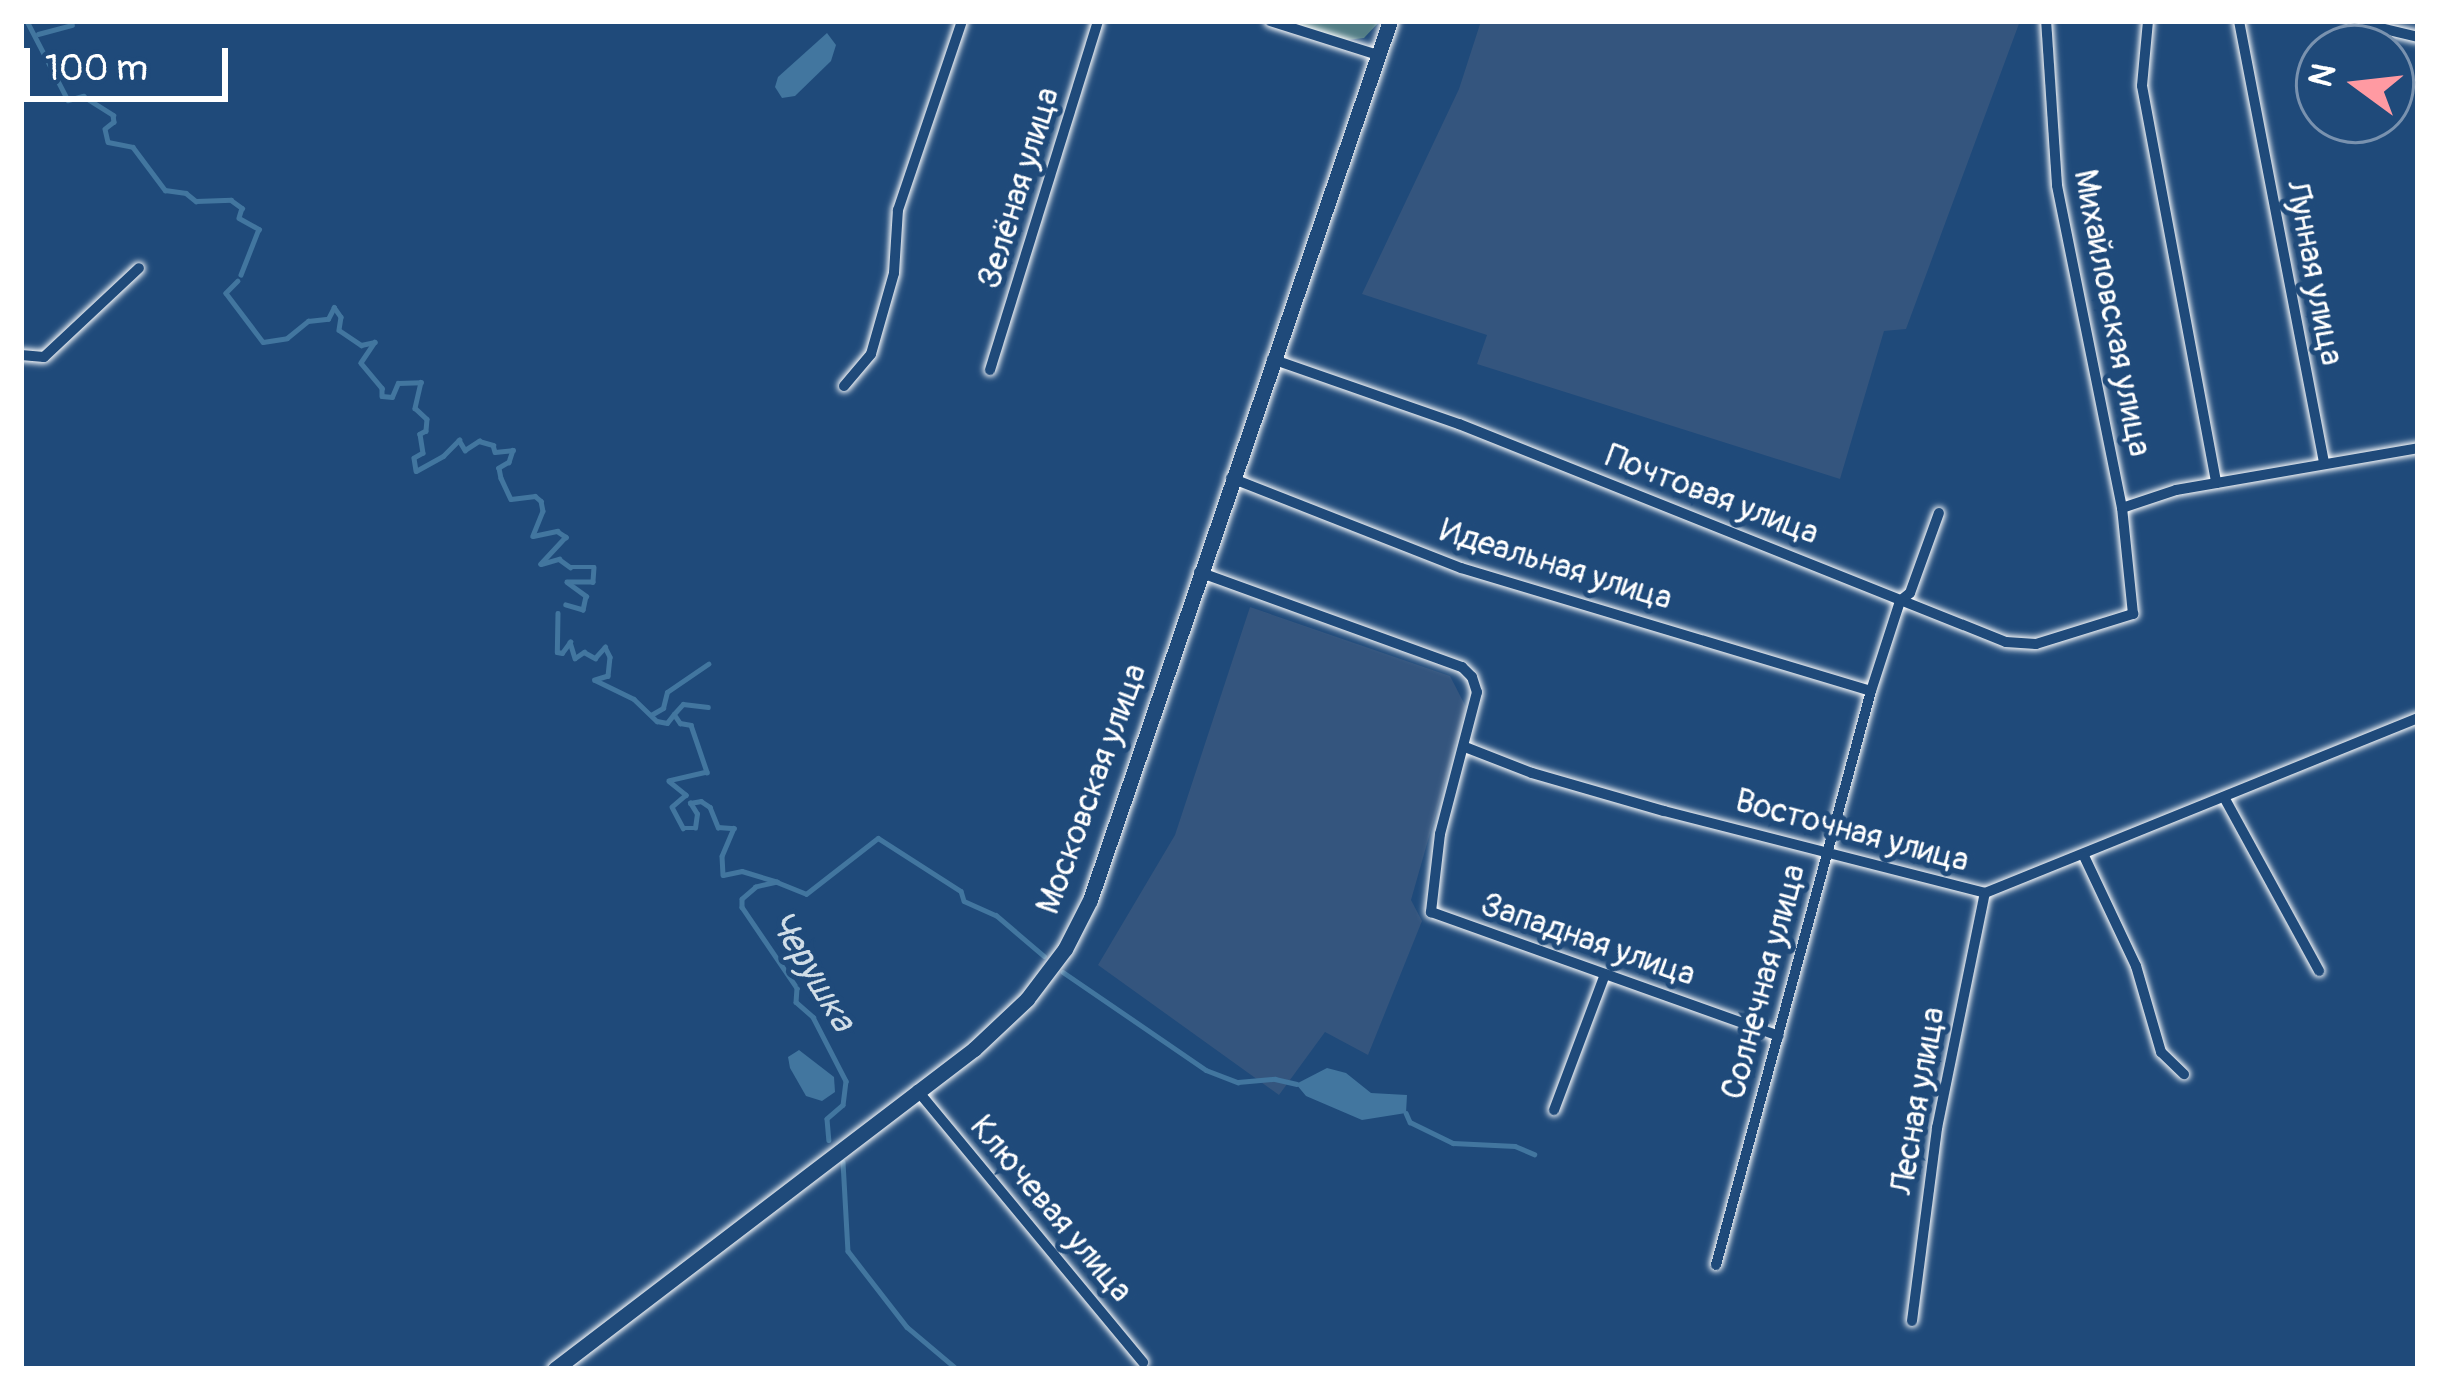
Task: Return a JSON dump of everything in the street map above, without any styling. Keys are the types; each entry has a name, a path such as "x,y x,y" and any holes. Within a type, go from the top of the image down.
{"main road":[{"name":"Московская улица","path":"555,1369 974,1048 1027,999 1064,949 1090,900 1390,21"}],"street":[{"path":"844,386 871,354 894,272 898,210 962,21"},
{"name":"Зелёная улица","path":"990,370 1098,21"},
{"path":"1270,21 1378,56"},
{"name":"Михайловская улица","path":"2046,21 2057,184 2122,508 2133,614"},
{"path":"2148,21 2142,86 2216,483"},
{"name":"Лунная улица","path":"2239,21 2324,464"},
{"path":"2351,21 2418,37"},
{"path":"21,356 44,357 139,268"},
{"name":"Почтовая улица","path":"1272,359 1459,424 2006,642 2036,644 2133,614"},
{"path":"2122,508 2216,483 2418,448"},
{"name":"Идеальная улица","path":"1231,478 1461,568 1871,691"},
{"name":"Солнечная улица","path":"1716,1265 1871,691 1900,601 1910,593 1939,513"},
{"path":"1199,572 1462,667 1477,692 1465,747"},
{"name":"Восточная улица","path":"1465,747 1532,773 1985,892 2418,718"},
{"name":"Западная улица","path":"1465,747 1440,835 1431,912 1779,1036"},
{"path":"2225,799 2319,971"},
{"path":"2084,856 2136,966 2161,1052 2184,1074"},
{"name":"Лесная улица","path":"1912,1321 1937,1128 1985,892"},
{"path":"1554,1110 1605,974"},
{"name":"Ключевая улица","path":"917,1090 1143,1361"}],"shaded area":[{"path":"1481,21 2020,21 1906,329 1884,331 1840,479 1477,364 1487,335 1362,294 1459,89"},
{"path":"827,33 836,45 831,61 795,96 782,98 775,87 778,77"},
{"path":"1250,607 1450,676 1466,707 1411,900 1422,921 1368,1055 1325,1032 1279,1095 1098,965 1175,835"},
{"path":"799,1050 834,1077 835,1092 822,1101 806,1096 790,1068 788,1057"},
{"path":"1327,1068 1346,1073 1371,1093 1407,1095 1406,1113 1362,1120 1306,1096 1296,1084"}],"green space":[{"path":"1286,21 1380,21 1364,38 1347,40"}],"waterway":[{"name":"Черушка","path":"27,21 68,100 83,96 113,115 114,122 105,129 108,142 133,147 165,190 186,193 196,201 231,200 242,208 239,218 259,229 241,275"},
{"path":"38,34 72,25"},
{"name":"Черушка","path":"238,281 226,293 263,342 287,338 308,321 328,319 334,307 341,317 339,330 361,345 375,342 361,363 382,388 382,396 392,397 398,383 421,382 415,408 427,419 426,431 420,434 423,453 414,458 416,471 443,456 459,440 465,450 479,441 493,445 495,452 513,450 509,462 499,468 501,478 511,499 535,496 541,501 543,511 533,536 557,531 566,537 541,564 559,559 570,567 594,567 593,582 567,582 586,596 583,610 566,605"},
{"name":"Черушка","path":"558,613 557,652 562,653 570,642 575,658 584,652 595,658 605,647 610,657 608,676 595,680 634,699 657,721 667,723 674,714 680,723 691,725 707,772 669,781 686,795 672,807 683,828 695,828 697,814 690,803 701,801 710,807 718,827 734,828 722,856 723,875 742,871 777,882 756,887 742,899 742,907 797,988 796,1002 813,1017 846,1081 843,1105 827,1119 829,1140"},
{"path":"651,715 663,708 667,692 708,664"},
{"path":"674,714 683,704 708,707"},
{"path":"777,882 806,894 878,838 961,891 964,901 996,915 1044,956"},
{"path":"1063,972 1206,1070 1238,1082 1275,1079 1296,1084"},
{"path":"1406,1113 1410,1122 1453,1143 1515,1146 1534,1154"},
{"name":"Черушка","path":"843,1162 848,1251 907,1327 957,1369"}]}
